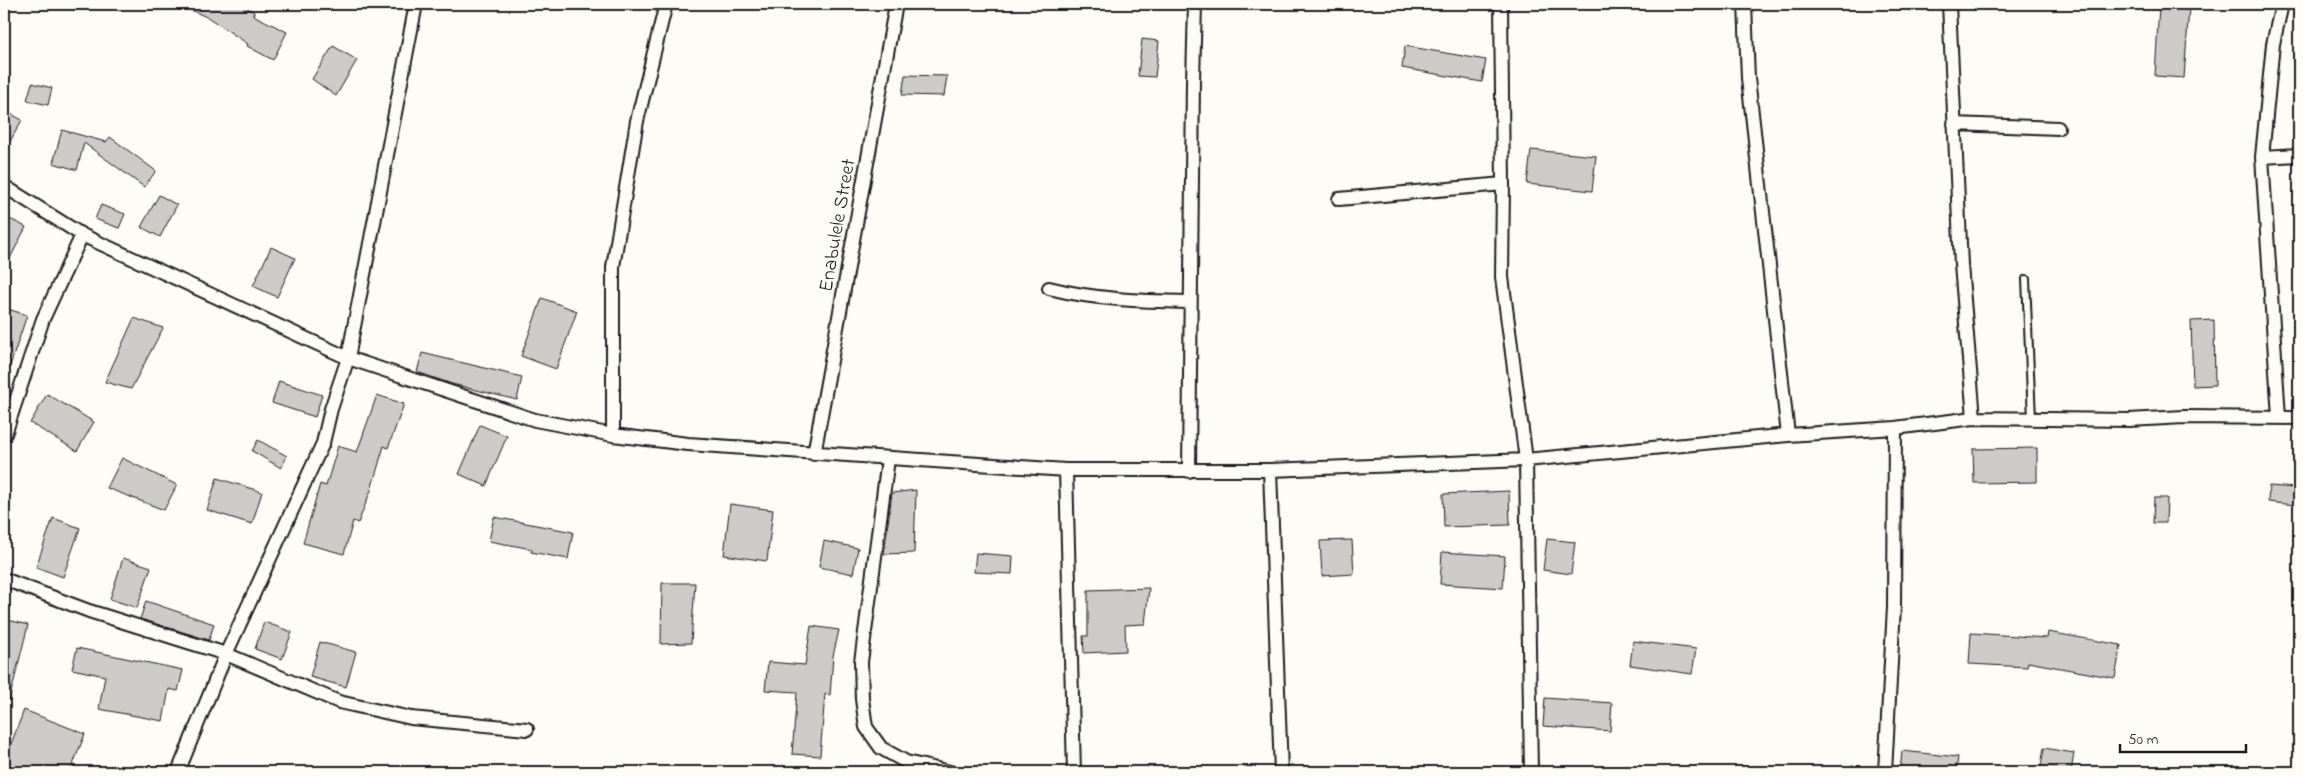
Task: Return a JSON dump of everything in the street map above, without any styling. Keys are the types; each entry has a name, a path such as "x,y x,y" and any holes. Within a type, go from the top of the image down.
{"street":[{"path":"613,435 613,267 637,121 666,4"},
{"name":"Enabulele Street","path":"814,454 896,4"},
{"path":"1189,471 1195,4"},
{"path":"1501,4 1502,277 1526,460 1531,772"},
{"path":"1745,4 1748,78 1788,435"},
{"path":"1949,4 1960,265 1974,418"},
{"path":"2279,417 2262,156 2273,44 2282,4"},
{"path":"178,772 226,654 323,443 331,409 348,358 413,5"},
{"path":"1954,124 2058,128"},
{"path":"2262,156 2299,155"},
{"path":"1339,199 1503,184"},
{"path":"4,186 82,235 348,358 534,420 613,435 688,444 1066,470 1270,470 1526,460 1788,435 1895,428 1974,418 2129,420 2184,417 2299,418"},
{"path":"5,434 43,319 82,235"},
{"path":"1049,288 1078,296 1117,300 1190,302"},
{"path":"1885,772 1894,607 1895,428"},
{"path":"888,459 861,662 862,699 866,728 881,748 906,762 950,772"},
{"path":"1066,470 1074,772"},
{"path":"1270,470 1281,772"},
{"path":"4,579 89,611 226,654 339,702 411,718 527,729"}],"lane":[{"path":"2026,279 2032,418"}],"building":[{"path":"177,4 241,4 254,12 253,15 287,32 273,60 247,46 248,44 209,18"},
{"path":"2159,5 2189,8 2184,78 2155,76"},
{"path":"1142,39 1159,41 1155,77 1138,76"},
{"path":"333,46 357,60 336,96 312,79"},
{"path":"1405,46 1486,60 1482,82 1402,68"},
{"path":"905,75 947,76 944,96 902,95"},
{"path":"32,83 52,88 48,105 27,100"},
{"path":"4,110 22,120 4,152"},
{"path":"62,130 106,142 110,137 156,171 144,187 84,143 77,170 53,163"},
{"path":"1531,150 1596,156 1592,191 1527,184"},
{"path":"159,195 177,205 160,237 141,227"},
{"path":"101,205 125,214 119,228 95,219"},
{"path":"4,216 26,227 4,270"},
{"path":"271,247 295,258 277,297 253,286"},
{"path":"542,298 577,311 556,369 521,356"},
{"path":"4,308 27,315 6,378 4,378"},
{"path":"134,318 163,328 131,389 105,382"},
{"path":"2214,320 2215,385 2193,386 2191,321"},
{"path":"422,353 522,377 517,400 452,384 417,372"},
{"path":"279,381 322,395 315,417 272,403"},
{"path":"47,394 94,422 77,451 30,423"},
{"path":"377,395 404,404 388,448 384,446 371,490 358,523 353,521 344,554 303,543 320,484 326,486 338,446 357,452"},
{"path":"480,425 507,436 486,486 459,474"},
{"path":"258,440 287,456 281,468 252,451"},
{"path":"2037,448 2037,482 1974,483 1973,449"},
{"path":"122,458 177,485 164,510 107,488"},
{"path":"217,478 262,492 252,524 207,510"},
{"path":"2269,486 2296,488 2295,505 2268,502"},
{"path":"916,490 914,553 884,554 892,493"},
{"path":"1509,491 1510,525 1444,527 1443,494"},
{"path":"2154,498 2167,498 2166,523 2153,523"},
{"path":"730,504 773,510 767,561 724,555"},
{"path":"494,517 573,532 568,559 531,552 532,549 489,541"},
{"path":"53,518 80,528 63,577 36,567"},
{"path":"1547,539 1575,542 1571,574 1543,570"},
{"path":"1352,540 1354,574 1322,576 1320,541"},
{"path":"824,541 858,548 853,574 819,567"},
{"path":"1442,552 1505,556 1503,588 1440,584"},
{"path":"976,553 1013,556 1012,574 974,572"},
{"path":"123,558 151,567 137,608 110,599"},
{"path":"662,583 695,583 691,643 661,644"},
{"path":"1149,588 1145,624 1125,625 1126,651 1084,653 1083,636 1088,636 1088,590"},
{"path":"146,601 214,624 209,640 140,619"},
{"path":"4,619 28,625 9,701 4,700"},
{"path":"264,622 292,632 282,659 255,649"},
{"path":"811,626 839,630 833,656 830,695 825,694 820,756 792,754 797,692 765,690 768,662 805,665"},
{"path":"2048,632 2121,645 2115,678 2028,662 2027,667 1969,664 1971,633 2047,638"},
{"path":"1633,641 1696,649 1692,674 1630,665"},
{"path":"320,642 356,652 346,687 310,677"},
{"path":"77,648 183,670 178,691 169,689 163,721 99,709 105,676 72,669"},
{"path":"1545,698 1612,703 1610,731 1543,726"},
{"path":"24,710 85,734 70,772 4,772 4,762"},
{"path":"2044,748 2074,753 2071,772 2040,772"},
{"path":"1902,751 1958,757 1956,772 1900,772"}]}
